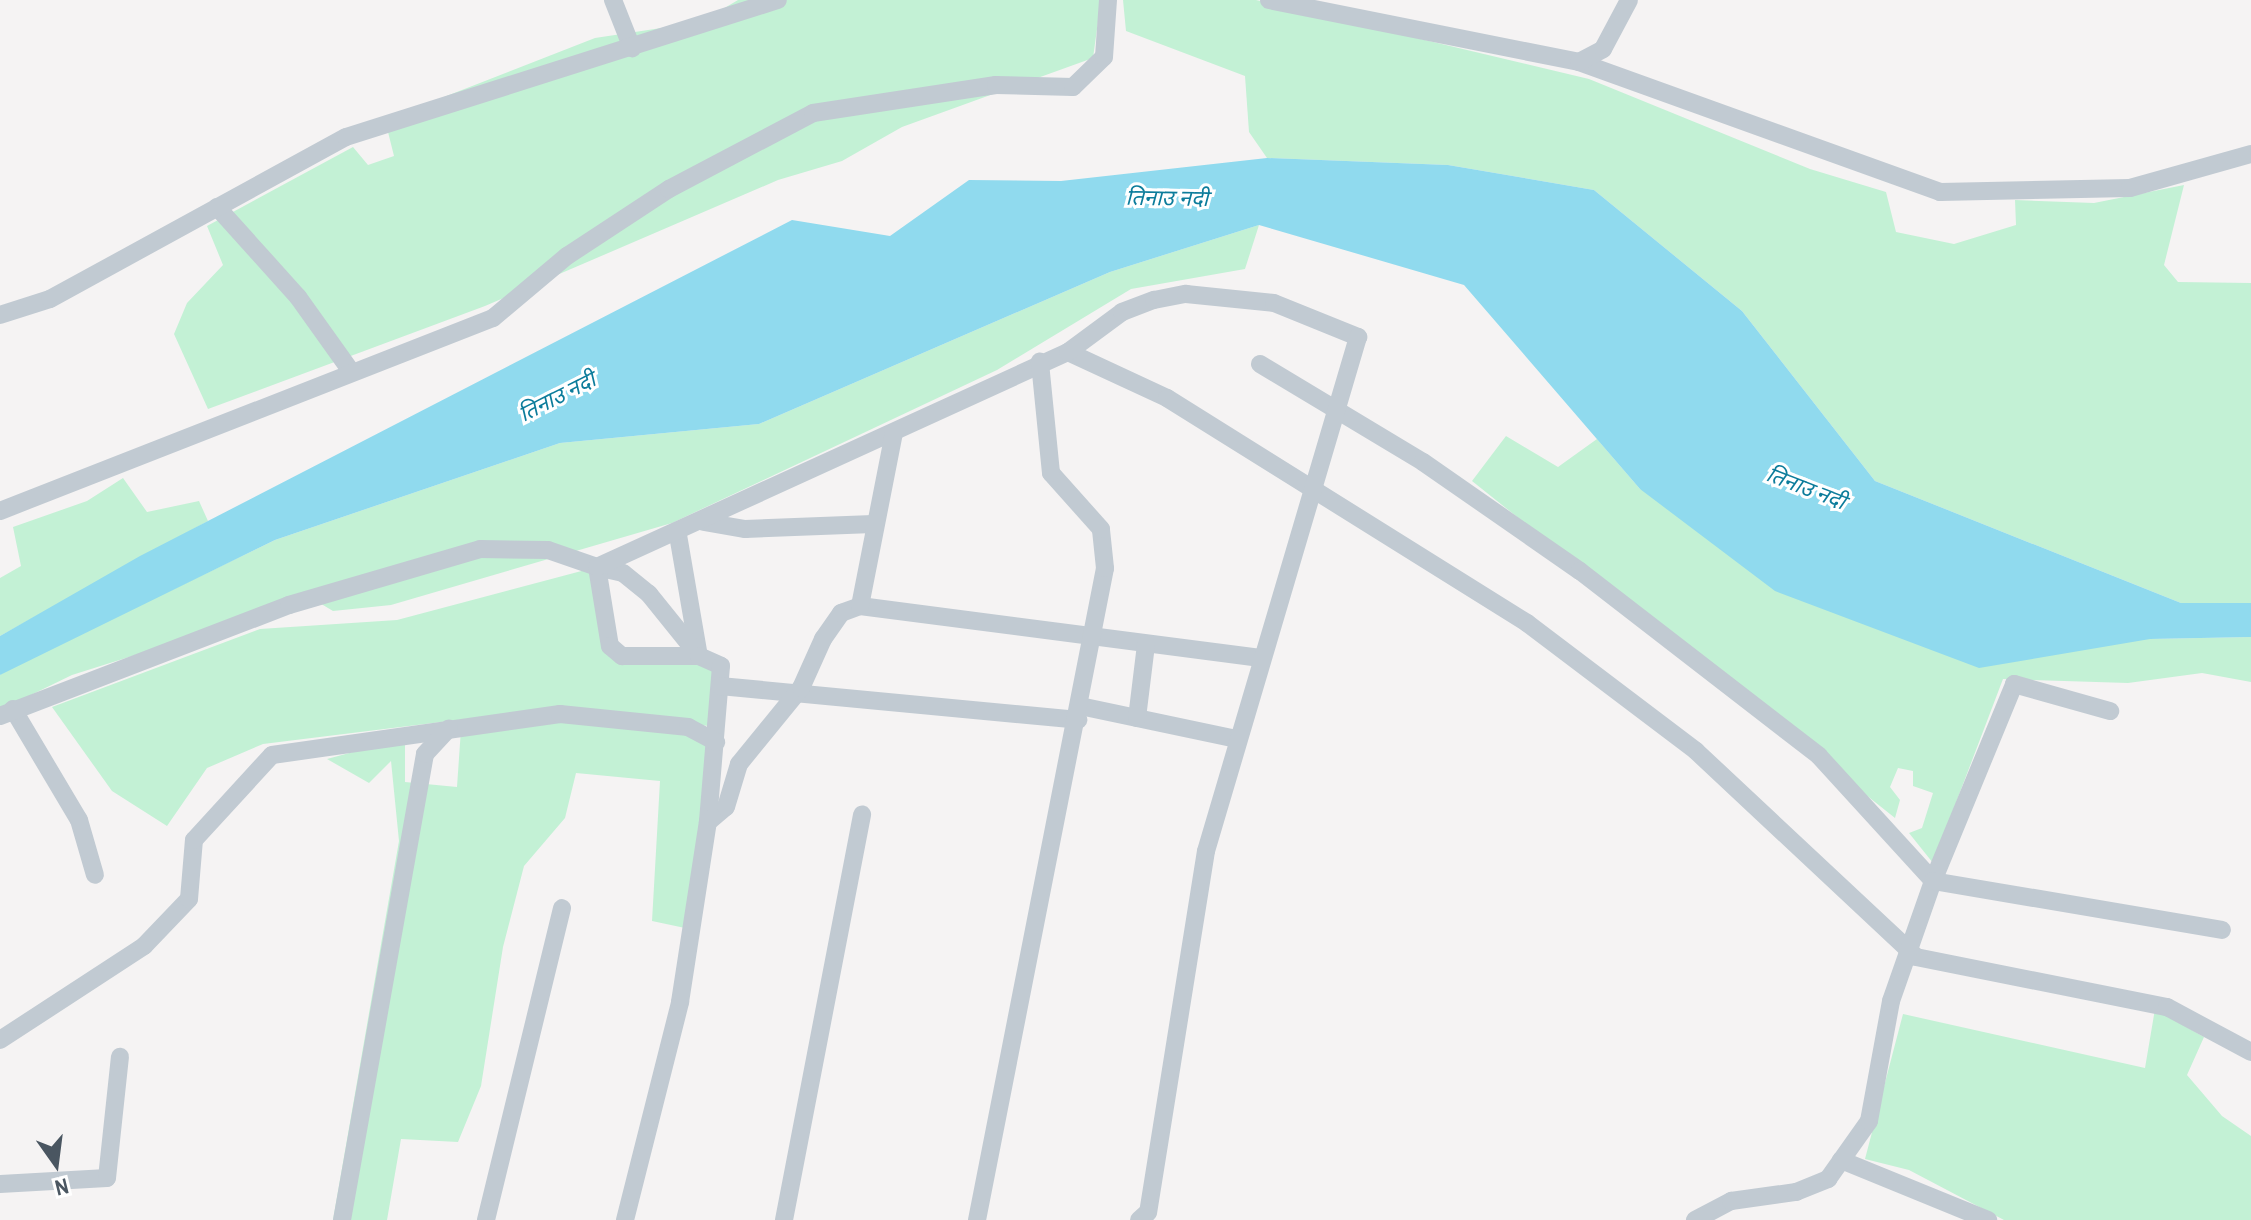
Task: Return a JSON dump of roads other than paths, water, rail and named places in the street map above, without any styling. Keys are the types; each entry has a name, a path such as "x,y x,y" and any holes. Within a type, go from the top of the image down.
{"street":[{"path":"613,0 632,48"},
{"path":"0,315 50,299 346,137 778,0"},
{"path":"0,511 350,370 493,318 567,256 669,189 813,113 996,85 1073,87 1104,57 1108,0"},
{"path":"1269,0 1579,62 1940,192 2130,188 2251,154"},
{"path":"1579,62 1603,49 1629,0"},
{"path":"217,207 298,297 350,370"},
{"path":"597,567 678,535 1040,362 1068,352 1122,312 1154,300 1186,294 1274,303 1358,337 1334,405 1316,489 1261,658 1206,851 1148,1212 1139,1220"},
{"path":"1068,352 1167,398 1527,623 1696,751 1908,950 2167,1007 2251,1052"},
{"path":"977,1220 1079,713 1090,638 1105,568 1101,529 1051,473 1040,362"},
{"path":"1260,364 1334,405 1580,571 1819,756 1933,881 2222,930"},
{"path":"860,606 873,524 894,432"},
{"path":"704,522 745,529 873,524"},
{"path":"678,535 699,656"},
{"path":"95,875 79,820 6,713 289,605 480,549 548,550 623,573 649,594 699,656 721,666 708,822 680,1002 625,1220"},
{"path":"597,567 610,646 639,661 699,656"},
{"path":"708,822 726,807 739,764 801,688 841,613 860,606 1261,658"},
{"path":"1137,718 1146,645"},
{"path":"1695,1220 1731,1201 1811,1188 1841,1160 1869,1121 1908,950 2014,684 2110,711"},
{"path":"720,686 801,688 1137,718 1237,739"},
{"path":"0,1040 144,946 189,899 194,840 272,755 560,714 688,727 716,742"},
{"path":"342,1220 425,754 450,728"},
{"path":"784,1220 862,814"},
{"path":"486,1220 562,908"},
{"path":"0,1184 107,1178 120,1057"},
{"path":"1841,1160 1988,1220"}],"water":[{"name":"तिनाउ नदी","path":"1267,158 1448,165 1594,190 1742,311 1875,481 2181,603 2251,603 2251,637 2150,639 1979,668 1775,591 1640,489 1464,285 1259,225 1110,272 759,424 560,443 275,540 0,675 0,636 140,556 792,220 890,236 969,180 1061,181"}]}
